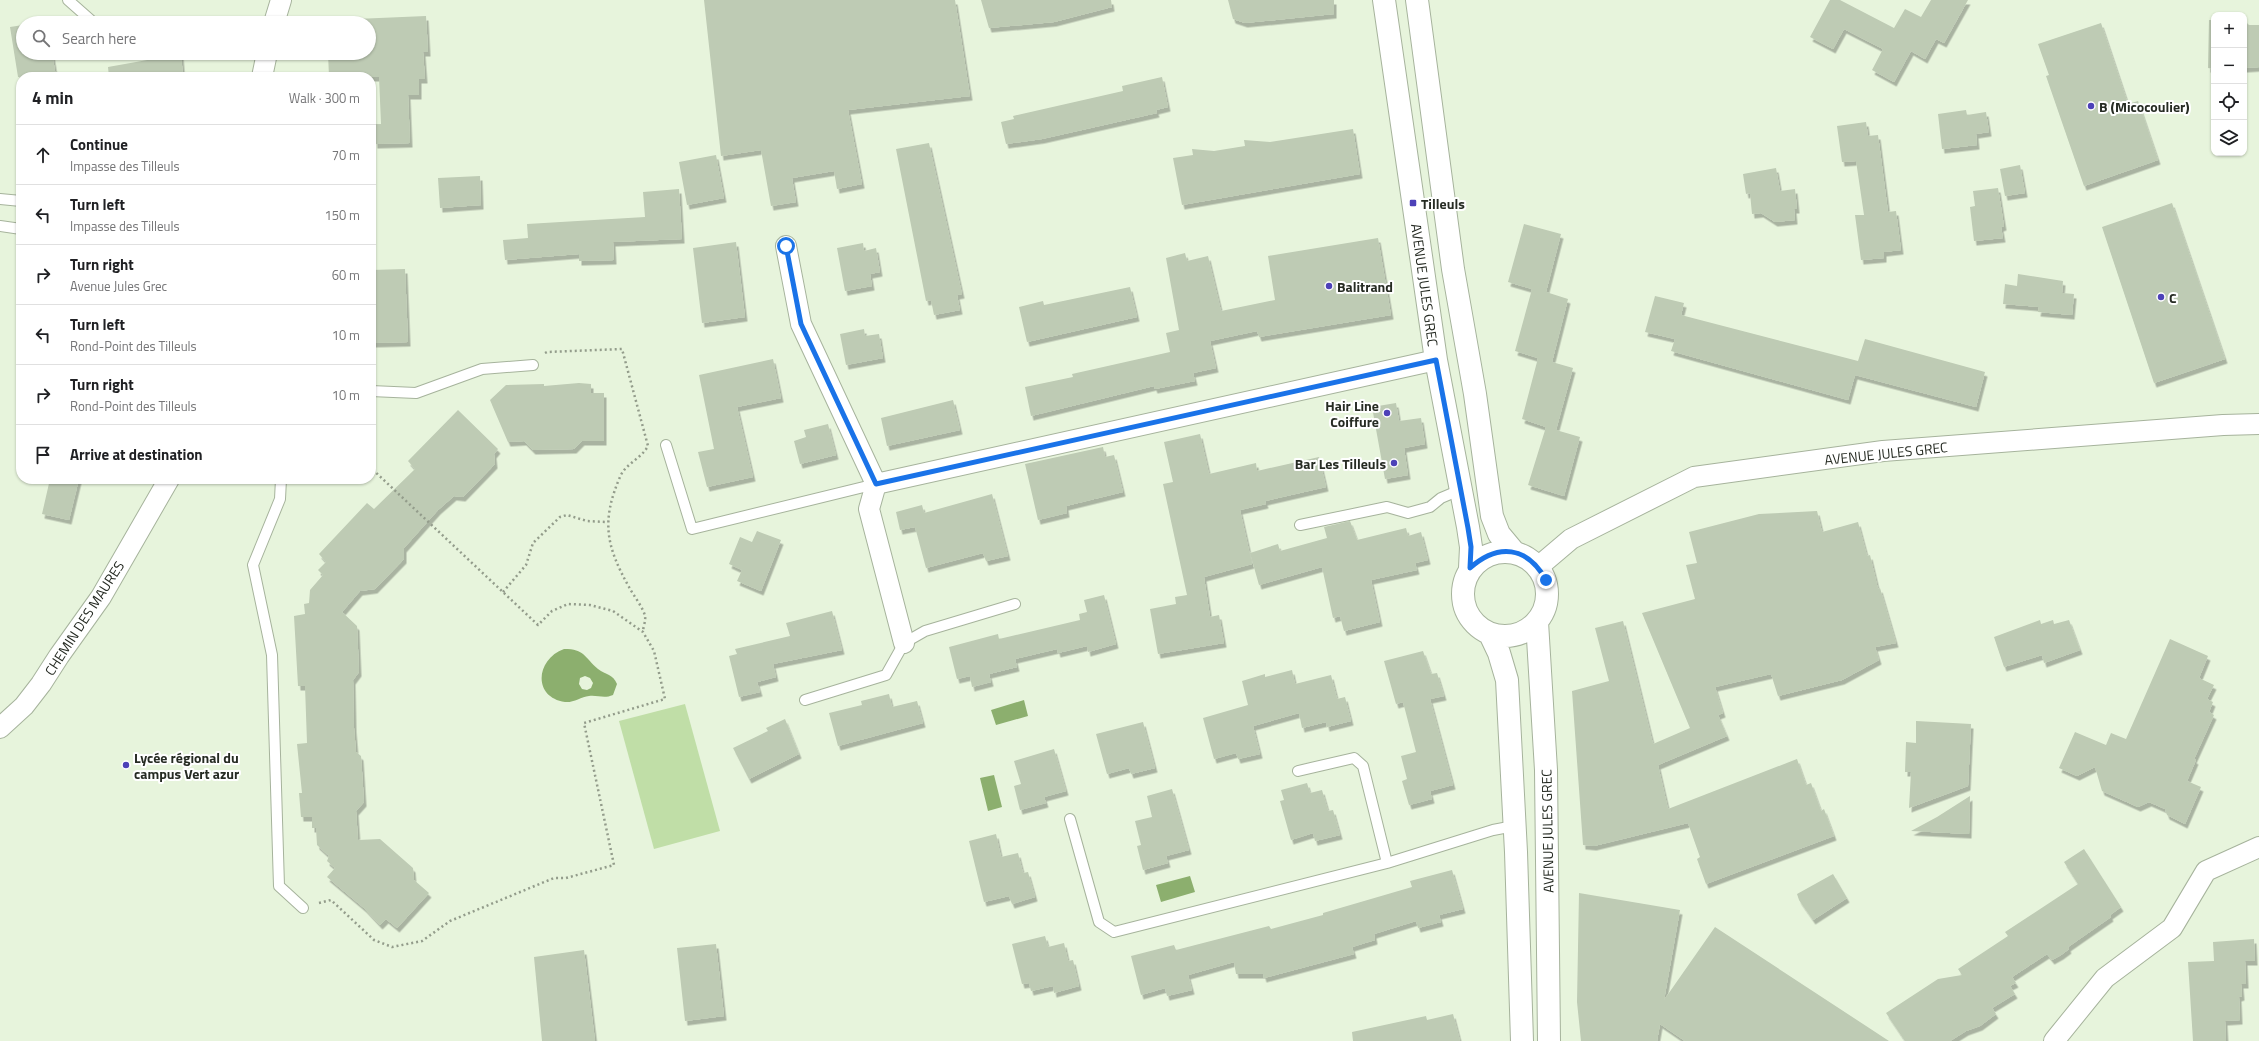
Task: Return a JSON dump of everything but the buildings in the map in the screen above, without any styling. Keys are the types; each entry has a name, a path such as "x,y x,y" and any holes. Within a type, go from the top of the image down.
{"street":[{"path":"275,16 281,0"},
{"name":"AVENUE JULES GREC","path":"1384,0 1436,360 1471,547 1470,568"},
{"path":"1417,0 1452,262 1475,394 1492,516 1499,534 1514,552"},
{"path":"263,72 266,60"},
{"path":"786,246 801,324 876,484 869,509 904,643"},
{"path":"876,484 1436,360"},
{"name":"AVENUE JULES GREC","path":"1538,567 1571,539 1694,477 1882,451 2259,424"},
{"name":"CHEMIN DES MAURES","path":"2,723 24,706 41,684 58,656 102,597 166,484"},
{"path":"1498,551 1514,552 1528,557 1538,567 1546,580 1548,595 1545,609 1537,622 1524,632 1507,637 1490,634 1476,626 1466,613 1462,598 1464,582 1470,568 1482,557 1498,551"},
{"name":"AVENUE JULES GREC","path":"1537,622 1548,837 1547,995 1549,1041"},
{"path":"1490,634 1499,653 1507,680 1522,1041"},
{"path":"2054,1041 2104,978 2172,928 2206,871 2259,847"}],"lane":[{"path":"68,0 86,16"},
{"path":"0,198 16,200"},
{"path":"0,226 16,228"},
{"path":"376,391 416,393 482,369 533,365"},
{"path":"666,445 692,529 876,484"},
{"path":"281,484 280,499 253,565 272,655 279,886 303,908"},
{"path":"1300,525 1388,507 1408,513 1430,507 1441,498 1460,490"},
{"path":"805,700 886,675 904,643 925,631 1015,604"},
{"path":"1298,771 1354,758 1363,766 1387,863"},
{"path":"1070,819 1099,922 1114,932 1387,863 1493,830 1514,826"}],"path":[{"path":"533,365 547,352 622,349 648,446 643,455 630,463 620,475 606,522 608,540 616,561 645,616 643,632"},
{"path":"303,908 331,900 374,940 392,947 422,941 450,921 554,878 566,878 614,865 584,723 665,699 654,651 643,632 613,611 590,605 568,604 552,611 538,625 376,473"},
{"path":"503,592 526,565 533,543 560,517 567,516 587,521 606,522"}],"shaded area":[{"path":"564,649 571,649 584,654 598,669 611,676 615,681 617,684 613,695 607,697 589,696 568,702 554,699 547,693 543,686 542,677 543,669 555,654","holes":["585,676 590,678 593,683 591,688 587,690 582,689 579,684 580,678"]},
{"path":"1024,700 1028,716 996,725 991,710"},
{"path":"685,704 720,831 654,849 619,721"},
{"path":"994,775 1002,807 988,811 980,778"},
{"path":"1190,876 1195,892 1161,902 1156,885"}],"place":[{"name":"B (Micocoulier)","path":"2091,106"},
{"name":"Tilleuls","path":"1413,203"},
{"name":"Balitrand","path":"1329,286"},
{"name":"C","path":"2161,297"},
{"name":"Hair Line Coiffure","path":"1387,413"},
{"name":"Bar Les Tilleuls","path":"1394,463"},
{"name":"Lycée régional du campus Vert azur","path":"126,765"}],"route":[{"path":"786,246 801,324 876,484 1418,362 1436,360 1468,528 1471,547 1470,568 1482,557 1498,551 1514,552 1528,557 1538,567 1546,580"}]}
